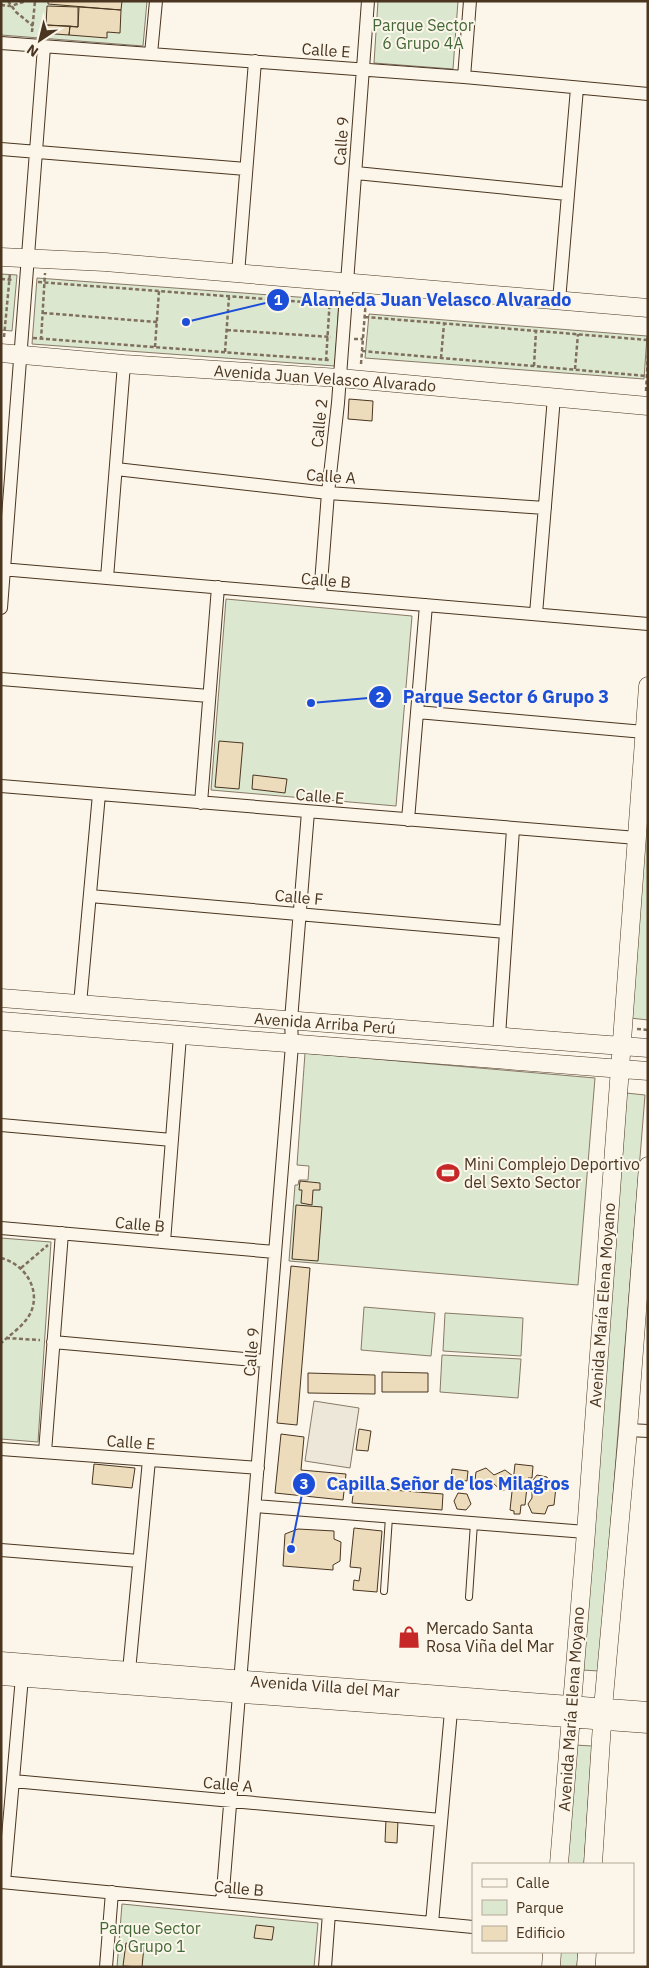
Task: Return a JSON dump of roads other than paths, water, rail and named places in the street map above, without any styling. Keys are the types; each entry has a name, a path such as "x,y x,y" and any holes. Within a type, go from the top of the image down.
{"street":[{"path":"152,54 156,1"},
{"name":"Calle 9","path":"339,282 356,173 368,1"},
{"path":"464,77 470,1"},
{"name":"Calle E","path":"1,44 362,69 648,94"},
{"path":"1,608 8,354 22,337 26,281 13,258 36,152 44,47"},
{"path":"238,274 255,61"},
{"path":"558,301 577,88"},
{"path":"1,150 246,169"},
{"path":"356,173 567,194"},
{"path":"13,258 105,262 648,308"},
{"name":"Calle 2","path":"320,596 328,493 332,378 341,361 346,305 339,282"},
{"name":"Avenida Juan Velasco Alvarado","path":"8,354 359,380 646,406"},
{"path":"107,578 124,364"},
{"path":"536,614 554,397"},
{"name":"Calle A","path":"116,469 328,493 545,508"},
{"name":"Calle B","path":"3,569 648,624"},
{"path":"201,803 218,587"},
{"path":"408,820 426,605"},
{"path":"1,679 209,696"},
{"name":"Avenida María Elena Moyano","path":"559,1863 586,1532 648,686"},
{"path":"417,712 644,732"},
{"name":"Calle E","path":"1,786 637,838"},
{"path":"80,1004 99,794"},
{"name":"Calle 9","path":"240,1687 292,1045 291,1020 308,812"},
{"path":"500,1036 513,828"},
{"name":"Calle F","path":"90,896 506,932"},
{"name":"Avenida Arriba Perú","path":"1,998 648,1048"},
{"name":"Avenida Arriba Perú","path":"1,1021 292,1045 648,1071"},
{"path":"164,1242 180,1036"},
{"path":"1,1125 172,1140"},
{"name":"Avenida María Elena Moyano","path":"593,1863 602,1714 628,1430 648,1166"},
{"name":"Calle B","path":"1,1228 275,1252"},
{"path":"45,1452 62,1233"},
{"path":"53,1341 266,1361"},
{"path":"628,1430 648,1431"},
{"name":"Calle E","path":"1,1449 258,1468"},
{"path":"129,1671 149,1460"},
{"path":"254,1506 586,1532"},
{"path":"1,1550 139,1561"},
{"name":"Avenida Villa del Mar","path":"1,1661 129,1671 240,1687 451,1711 571,1712"},
{"name":"Avenida Villa del Mar","path":"1,1676 240,1687 602,1714 648,1711"},
{"path":"2,1882 22,1677"},
{"path":"222,1903 240,1687"},
{"path":"432,1923 451,1711"},
{"name":"Avenida Villa del Mar","path":"602,1714 648,1724"},
{"name":"Calle A","path":"13,1781 441,1820"},
{"name":"Calle B","path":"2,1882 472,1926"},
{"path":"106,1967 112,1892"},
{"path":"325,1967 330,1913"},
{"path":"551,1967 552,1953"},
{"path":"586,1967 587,1953"}],"lane":[{"path":"384,1591 389,1517"},
{"path":"469,1597 474,1523"}],"place":[{"name":"Alameda Juan Velasco Alvarado","path":"186,322"},
{"name":"Parque Sector 6 Grupo 3","path":"311,703"},
{"name":"Mini Complejo Deportivo del Sexto Sector","path":"448,1173"},
{"name":"Capilla Señor de los Milagros","path":"291,1549"},
{"name":"Mercado Santa Rosa Viña del Mar","path":"409,1637"}],"park label":[{"name":"Parque Sector 6 Grupo 4A","path":"423,34"},
{"name":"Parque Sector 6 Grupo 1","path":"150,1937"}]}
